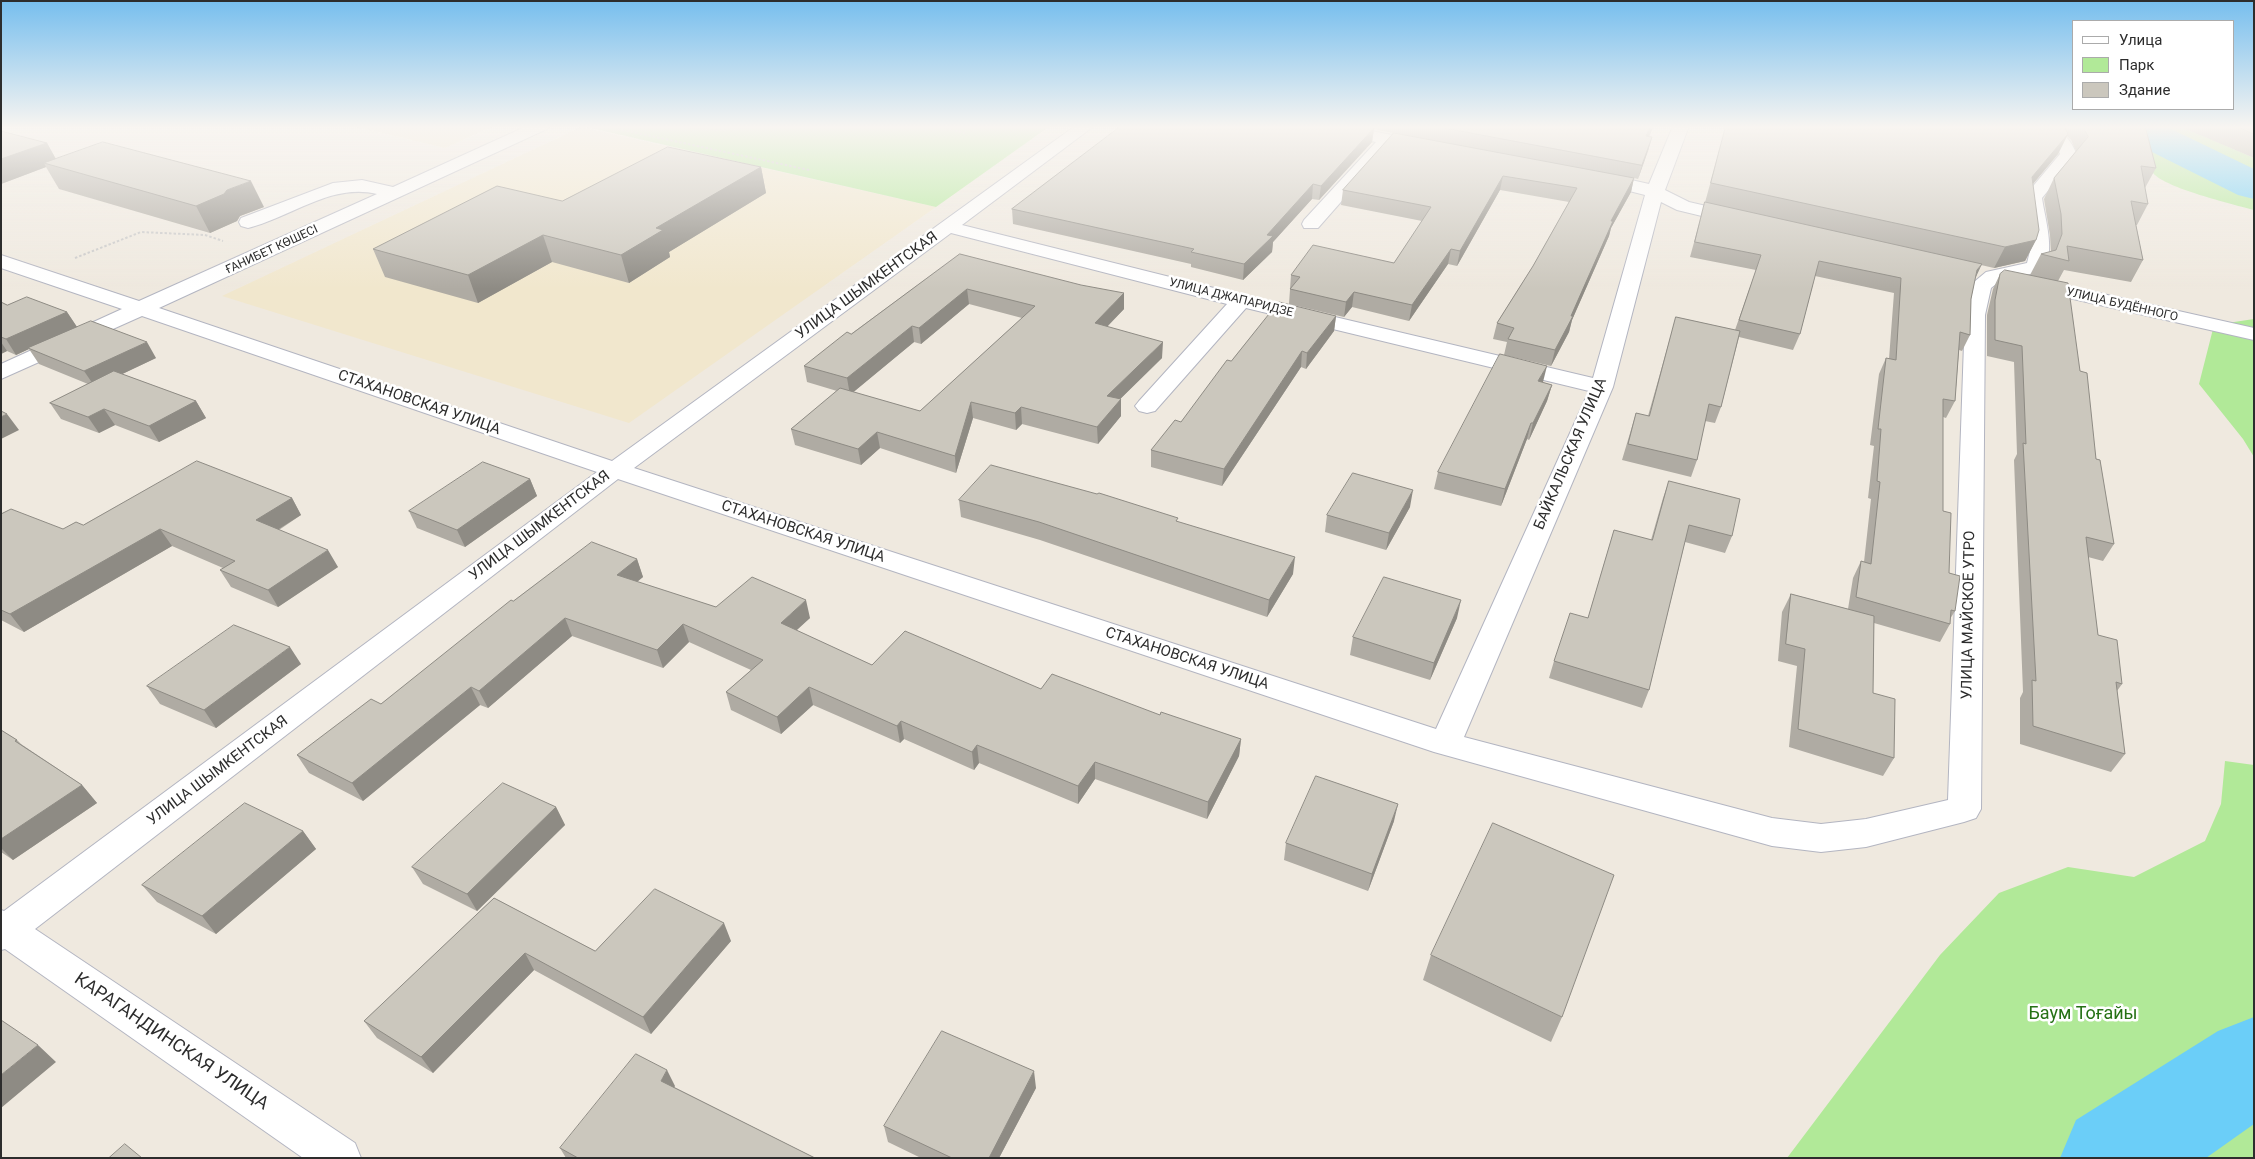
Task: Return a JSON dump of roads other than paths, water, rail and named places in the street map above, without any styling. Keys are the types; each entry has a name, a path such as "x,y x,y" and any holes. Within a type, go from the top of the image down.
{"street":[{"name":"ҒАНИБЕТ КӨШЕСІ","path":"1,372 142,310 424,180"},
{"name":"УЛИЦА ШЫМКЕНТСКАЯ","path":"3,930 615,470 1012,180"},
{"path":"1311,224 1350,180"},
{"path":"1609,180 1655,192 1683,206 1760,224"},
{"name":"БАЙКАЛЬСКАЯ УЛИЦА","path":"1445,744 1602,387 1660,180"},
{"path":"1983,274 2036,268 2040,251 2033,197 2047,180"},
{"path":"248,222 333,188 362,184 396,193"},
{"name":"УЛИЦА ДЖАПАРИДЗЕ","path":"948,227 1241,301 1602,387"},
{"name":"СТАХАНОВСКАЯ УЛИЦА","path":"1,260 142,310 615,470 1445,744 1608,789"},
{"name":"УЛИЦА БУДЁННОГО","path":"1983,274 2253,334"},
{"name":"УЛИЦА МАЙСКОЕ УТРО","path":"1608,789 1772,832 1822,838 1866,833 1964,808 1975,315 1983,274"},
{"path":"1147,406 1241,301"},
{"name":"КАРАГАНДИНСКАЯ УЛИЦА","path":"3,930 340,1158"}],"waterway":[{"path":"2242,180 2254,186"},
{"path":"2114,1158 2254,1065"}],"park label":[{"name":"Баум Тоғайы","path":"2083,1014"}]}
